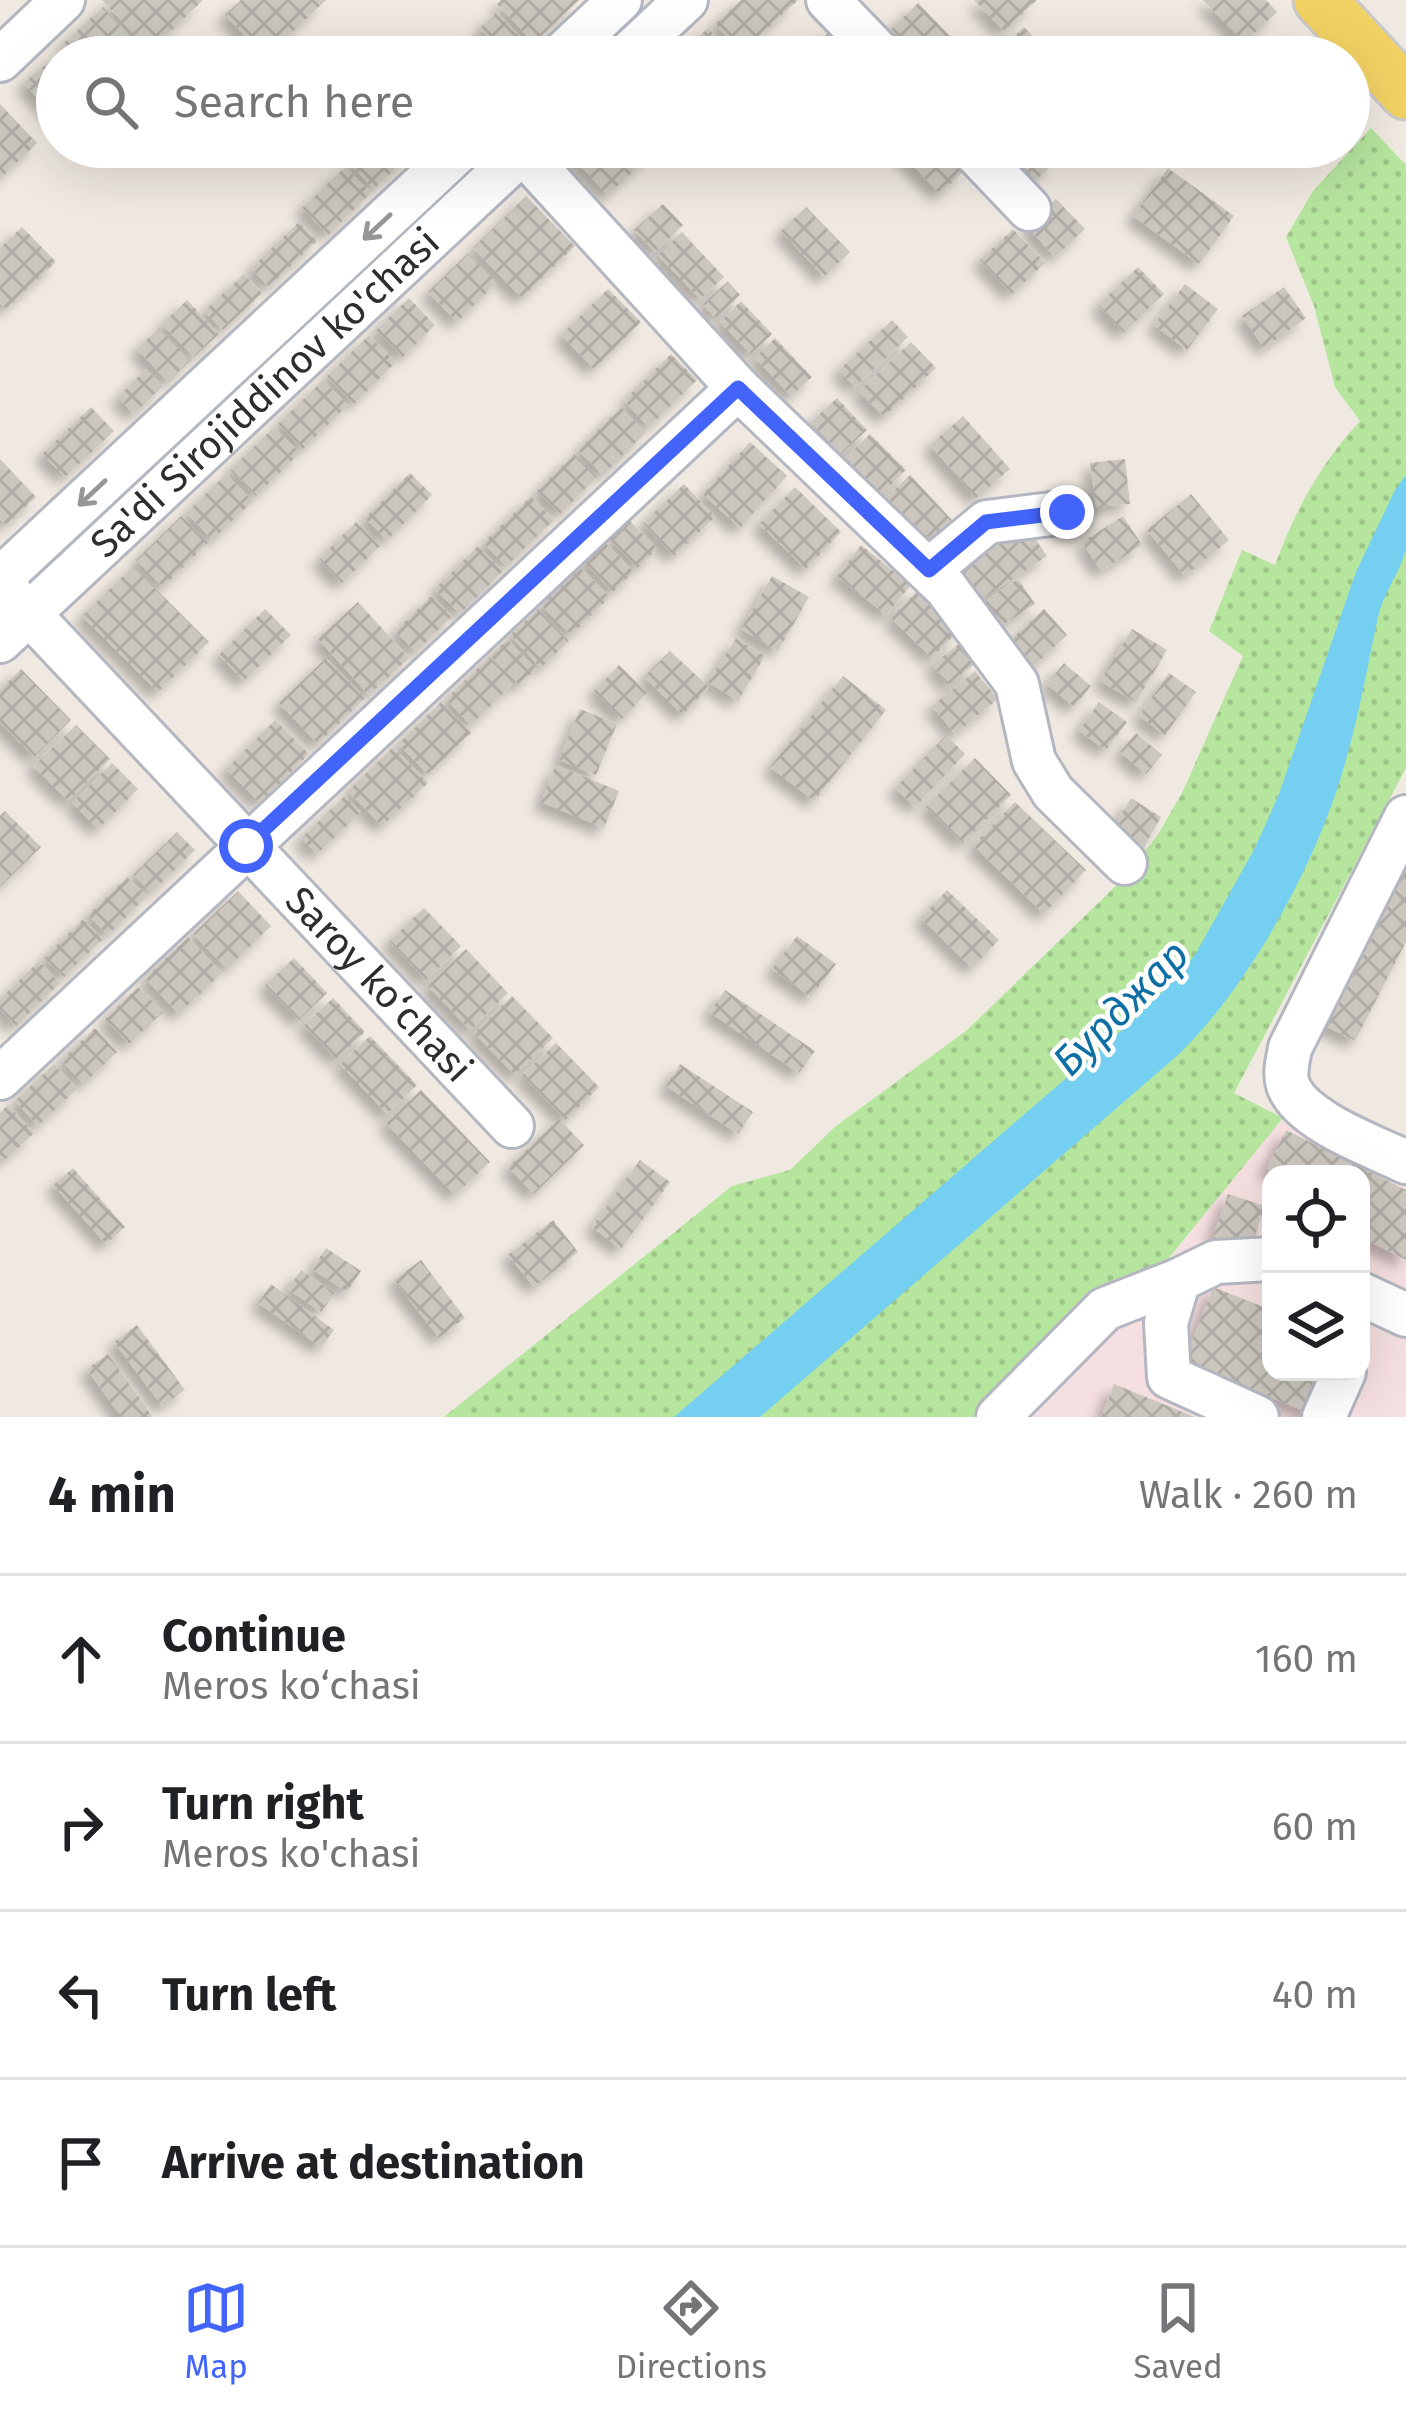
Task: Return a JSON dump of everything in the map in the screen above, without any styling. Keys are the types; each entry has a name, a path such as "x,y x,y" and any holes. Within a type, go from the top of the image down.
{"main road":[{"path":"1320,0 1353,36"},
{"path":"1353,0 1406,57"},
{"path":"1370,54 1406,93"}],"street":[{"path":"0,60 63,0"},
{"path":"581,36 620,0"},
{"path":"647,36 686,0"},
{"path":"828,0 863,36"},
{"name":"Sa'di Sirojiddinov ko'chasi","path":"0,581 441,168"},
{"name":"Sa'di Sirojiddinov ko'chasi","path":"15,628 503,168"},
{"path":"540,168 738,388 946,588 1017,684 1034,761 1053,792 1125,863"},
{"path":"990,168 1029,209"},
{"path":"0,1078 738,388"},
{"path":"929,570 986,522 1067,512"},
{"name":"Saroy ko‘chasi","path":"0,581 15,628 246,846 512,1126"},
{"path":"1406,817 1290,1048 1286,1079 1298,1101 1314,1115 1406,1162"},
{"path":"998,1417 1105,1309 1216,1262 1262,1259"},
{"path":"1179,1280 1166,1323 1169,1377 1257,1417"},
{"path":"1324,1417 1340,1381"}],"shaded area":[{"path":"1283,1118 1406,1182 1406,1417 974,1417 1138,1272 1165,1264"}],"green space":[{"path":"1370,129 1406,165 1406,768 1234,1093 1283,1118 1164,1264 1138,1272 974,1417 444,1417 732,1186 790,1170 836,1126 966,1031 1121,881 1157,836 1182,793 1243,656 1209,631 1242,550 1275,565 1310,489 1360,421 1335,387 1314,306 1286,237 1313,191 1334,168 1370,168"},
{"path":"466,168 485,168 53,570 45,562"}],"water":[{"name":"Бурджар","path":"1406,475 1406,549 1380,608 1353,733 1331,807 1277,923 1230,995 1178,1055 760,1417 674,1417 1137,1017 1181,973 1255,848 1279,794 1356,572"}],"building":[{"path":"102,0 203,0 166,36 136,36"},
{"path":"241,0 326,0 288,36 246,36 225,15"},
{"path":"501,0 579,0 541,36 527,36 497,4"},
{"path":"741,0 798,0 759,36 727,36 715,24"},
{"path":"974,0 1037,0 1004,31"},
{"path":"1203,0 1266,0 1277,12 1251,36 1237,36"},
{"path":"918,3 950,36 898,36 891,29"},
{"path":"103,7 130,36 72,36"},
{"path":"497,12 520,36 488,36 480,28"},
{"path":"36,73 36,96 24,83"},
{"path":"0,104 36,144 0,179"},
{"path":"344,168 371,193 328,235 302,208"},
{"path":"354,168 396,168 374,189"},
{"path":"582,168 636,168 608,195"},
{"path":"915,168 963,168 940,194"},
{"path":"1025,168 1049,168 1036,180"},
{"path":"1168,168 1234,216 1199,264 1133,216"},
{"path":"526,196 575,246 522,298 473,248"},
{"path":"1056,199 1085,229 1055,257 1027,227"},
{"path":"663,204 683,225 655,252 634,230"},
{"path":"806,207 850,252 824,277 781,231"},
{"path":"299,222 317,241 269,287 251,268"},
{"path":"22,227 56,262 6,309 0,303 0,248"},
{"path":"1013,229 1045,263 1012,294 980,260"},
{"path":"682,232 724,277 700,299 658,255"},
{"path":"468,253 497,282 457,322 428,292"},
{"path":"1138,267 1164,294 1124,333 1098,305"},
{"path":"244,274 262,293 223,330 204,311"},
{"path":"728,281 740,295 716,318 703,304"},
{"path":"1185,284 1218,309 1187,350 1154,325"},
{"path":"1284,287 1306,318 1264,348 1242,316"},
{"path":"608,289 641,322 594,369 561,335"},
{"path":"409,298 435,325 403,357 376,330"},
{"path":"187,300 219,334 194,357 162,324"},
{"path":"741,301 772,334 751,354 720,322"},
{"path":"892,320 908,337 855,387 839,370"},
{"path":"159,328 191,360 168,382 137,349"},
{"path":"369,335 396,362 354,404 327,376"},
{"path":"775,338 812,377 791,396 755,358"},
{"path":"911,342 936,368 884,417 859,391"},
{"path":"671,354 697,380 649,427 624,401"},
{"path":"146,369 163,386 134,414 118,397"},
{"path":"323,380 348,405 303,449 278,424"},
{"path":"837,398 867,430 841,454 811,422"},
{"path":"91,407 114,431 65,477 42,454"},
{"path":"621,407 646,432 603,475 578,450"},
{"path":"963,416 1010,469 976,498 930,445"},
{"path":"274,427 300,453 256,496 230,470"},
{"path":"870,434 906,470 881,494 846,457"},
{"path":"750,442 787,476 740,528 703,494"},
{"path":"574,454 597,477 560,514 537,491"},
{"path":"0,459 36,497 6,525 0,519"},
{"path":"1125,459 1130,504 1096,507 1090,463"},
{"path":"410,473 432,495 387,540 365,518"},
{"path":"226,474 253,501 213,540 186,513"},
{"path":"910,475 952,520 928,543 886,498"},
{"path":"684,484 715,517 674,556 643,523"},
{"path":"795,487 841,532 806,569 759,524"},
{"path":"1191,494 1229,540 1185,576 1147,530"},
{"path":"531,496 554,520 507,566 483,543"},
{"path":"181,516 208,543 163,587 136,560"},
{"path":"1123,516 1142,545 1101,571 1082,542"},
{"path":"630,521 657,549 638,568 610,540"},
{"path":"356,522 380,546 342,583 319,559"},
{"path":"1025,524 1047,556 980,601 951,558"},
{"path":"604,541 634,572 613,592 584,562"},
{"path":"861,545 911,585 886,615 837,576"},
{"path":"478,546 503,571 460,614 435,589"},
{"path":"133,566 209,642 158,692 82,616"},
{"path":"580,567 610,597 571,635 541,605"},
{"path":"772,576 809,597 778,651 741,629"},
{"path":"1018,579 1035,604 998,628 982,603"},
{"path":"917,591 958,631 932,658 891,618"},
{"path":"431,596 452,616 416,652 395,631"},
{"path":"358,602 409,658 369,695 318,639"},
{"path":"265,609 291,635 244,681 219,655"},
{"path":"538,609 569,641 541,668 510,635"},
{"path":"1044,609 1067,635 1032,668 1008,642"},
{"path":"1132,629 1167,650 1136,702 1100,681"},
{"path":"736,638 765,656 738,701 708,682"},
{"path":"507,639 536,669 519,685 515,682 471,725 446,699 489,657 511,677 490,656"},
{"path":"959,644 975,664 948,685 932,665"},
{"path":"670,651 709,687 683,715 644,677"},
{"path":"326,658 365,698 318,744 279,703"},
{"path":"1064,663 1091,686 1074,707 1047,684"},
{"path":"619,665 647,693 622,719 594,691"},
{"path":"21,669 71,720 34,757 0,723 0,690"},
{"path":"975,671 998,699 955,734 932,706"},
{"path":"1169,673 1196,692 1165,735 1139,716"},
{"path":"843,676 886,710 814,801 770,767"},
{"path":"441,702 471,733 428,774 398,744"},
{"path":"1099,702 1127,722 1106,750 1079,731"},
{"path":"580,709 617,724 596,775 559,760"},
{"path":"275,720 309,754 260,803 226,769"},
{"path":"76,725 110,759 68,801 33,766"},
{"path":"1136,733 1162,755 1146,774 1120,752"},
{"path":"946,735 965,754 915,807 895,788"},
{"path":"393,747 428,783 382,826 348,791"},
{"path":"975,758 1011,795 963,843 926,807"},
{"path":"112,763 138,789 98,829 72,803"},
{"path":"556,765 619,791 604,828 541,802"},
{"path":"345,796 361,812 317,854 301,838"},
{"path":"1131,798 1161,817 1144,847 1112,829"},
{"path":"1015,802 1086,870 1044,914 973,845"},
{"path":"5,811 41,847 0,887 0,816"},
{"path":"177,832 195,850 151,893 133,875"},
{"path":"1406,836 1406,942 1355,1041 1311,1019"},
{"path":"127,877 147,896 108,935 88,915"},
{"path":"947,890 999,940 972,968 921,918"},
{"path":"238,891 271,926 227,969 193,934"},
{"path":"424,908 461,946 426,980 389,941"},
{"path":"83,919 103,939 64,977 44,958"},
{"path":"797,936 836,964 811,997 772,969"},
{"path":"188,937 222,973 179,1014 145,978"},
{"path":"466,949 508,993 470,1030 428,986"},
{"path":"294,958 327,993 299,1020 265,985"},
{"path":"39,961 60,983 16,1026 0,1009 0,999"},
{"path":"138,987 163,1012 129,1044 105,1019"},
{"path":"725,990 815,1051 799,1073 709,1012"},
{"path":"512,996 553,1038 515,1075 474,1033"},
{"path":"333,998 365,1032 336,1059 304,1025"},
{"path":"95,1028 117,1052 84,1084 61,1060"},
{"path":"370,1036 417,1085 387,1114 340,1064"},
{"path":"556,1043 599,1087 566,1120 522,1075"},
{"path":"54,1064 77,1089 38,1126 15,1101"},
{"path":"680,1064 753,1112 738,1134 666,1086"},
{"path":"421,1090 490,1162 455,1195 386,1123"},
{"path":"8,1105 34,1133 4,1161 0,1157 0,1113"},
{"path":"559,1119 584,1145 534,1194 508,1167"},
{"path":"1286,1130 1356,1165 1268,1165"},
{"path":"640,1160 670,1182 621,1249 592,1227"},
{"path":"73,1168 125,1227 106,1244 53,1185"},
{"path":"1370,1172 1406,1190 1406,1260 1370,1242"},
{"path":"1228,1194 1262,1205 1251,1249 1213,1236"},
{"path":"553,1220 578,1252 534,1287 508,1255"},
{"path":"326,1248 361,1271 347,1292 312,1269"},
{"path":"421,1260 465,1318 439,1338 394,1280"},
{"path":"301,1270 335,1293 321,1312 288,1289"},
{"path":"271,1284 334,1330 321,1347 258,1303"},
{"path":"1213,1287 1262,1306 1262,1381 1328,1381 1315,1415 1183,1364"},
{"path":"137,1325 185,1390 162,1406 114,1342"},
{"path":"108,1354 153,1417 121,1417 87,1369"},
{"path":"1114,1384 1195,1417 1101,1417"}],"route":[{"path":"246,846 738,388 929,570 986,522 1067,512"}]}
